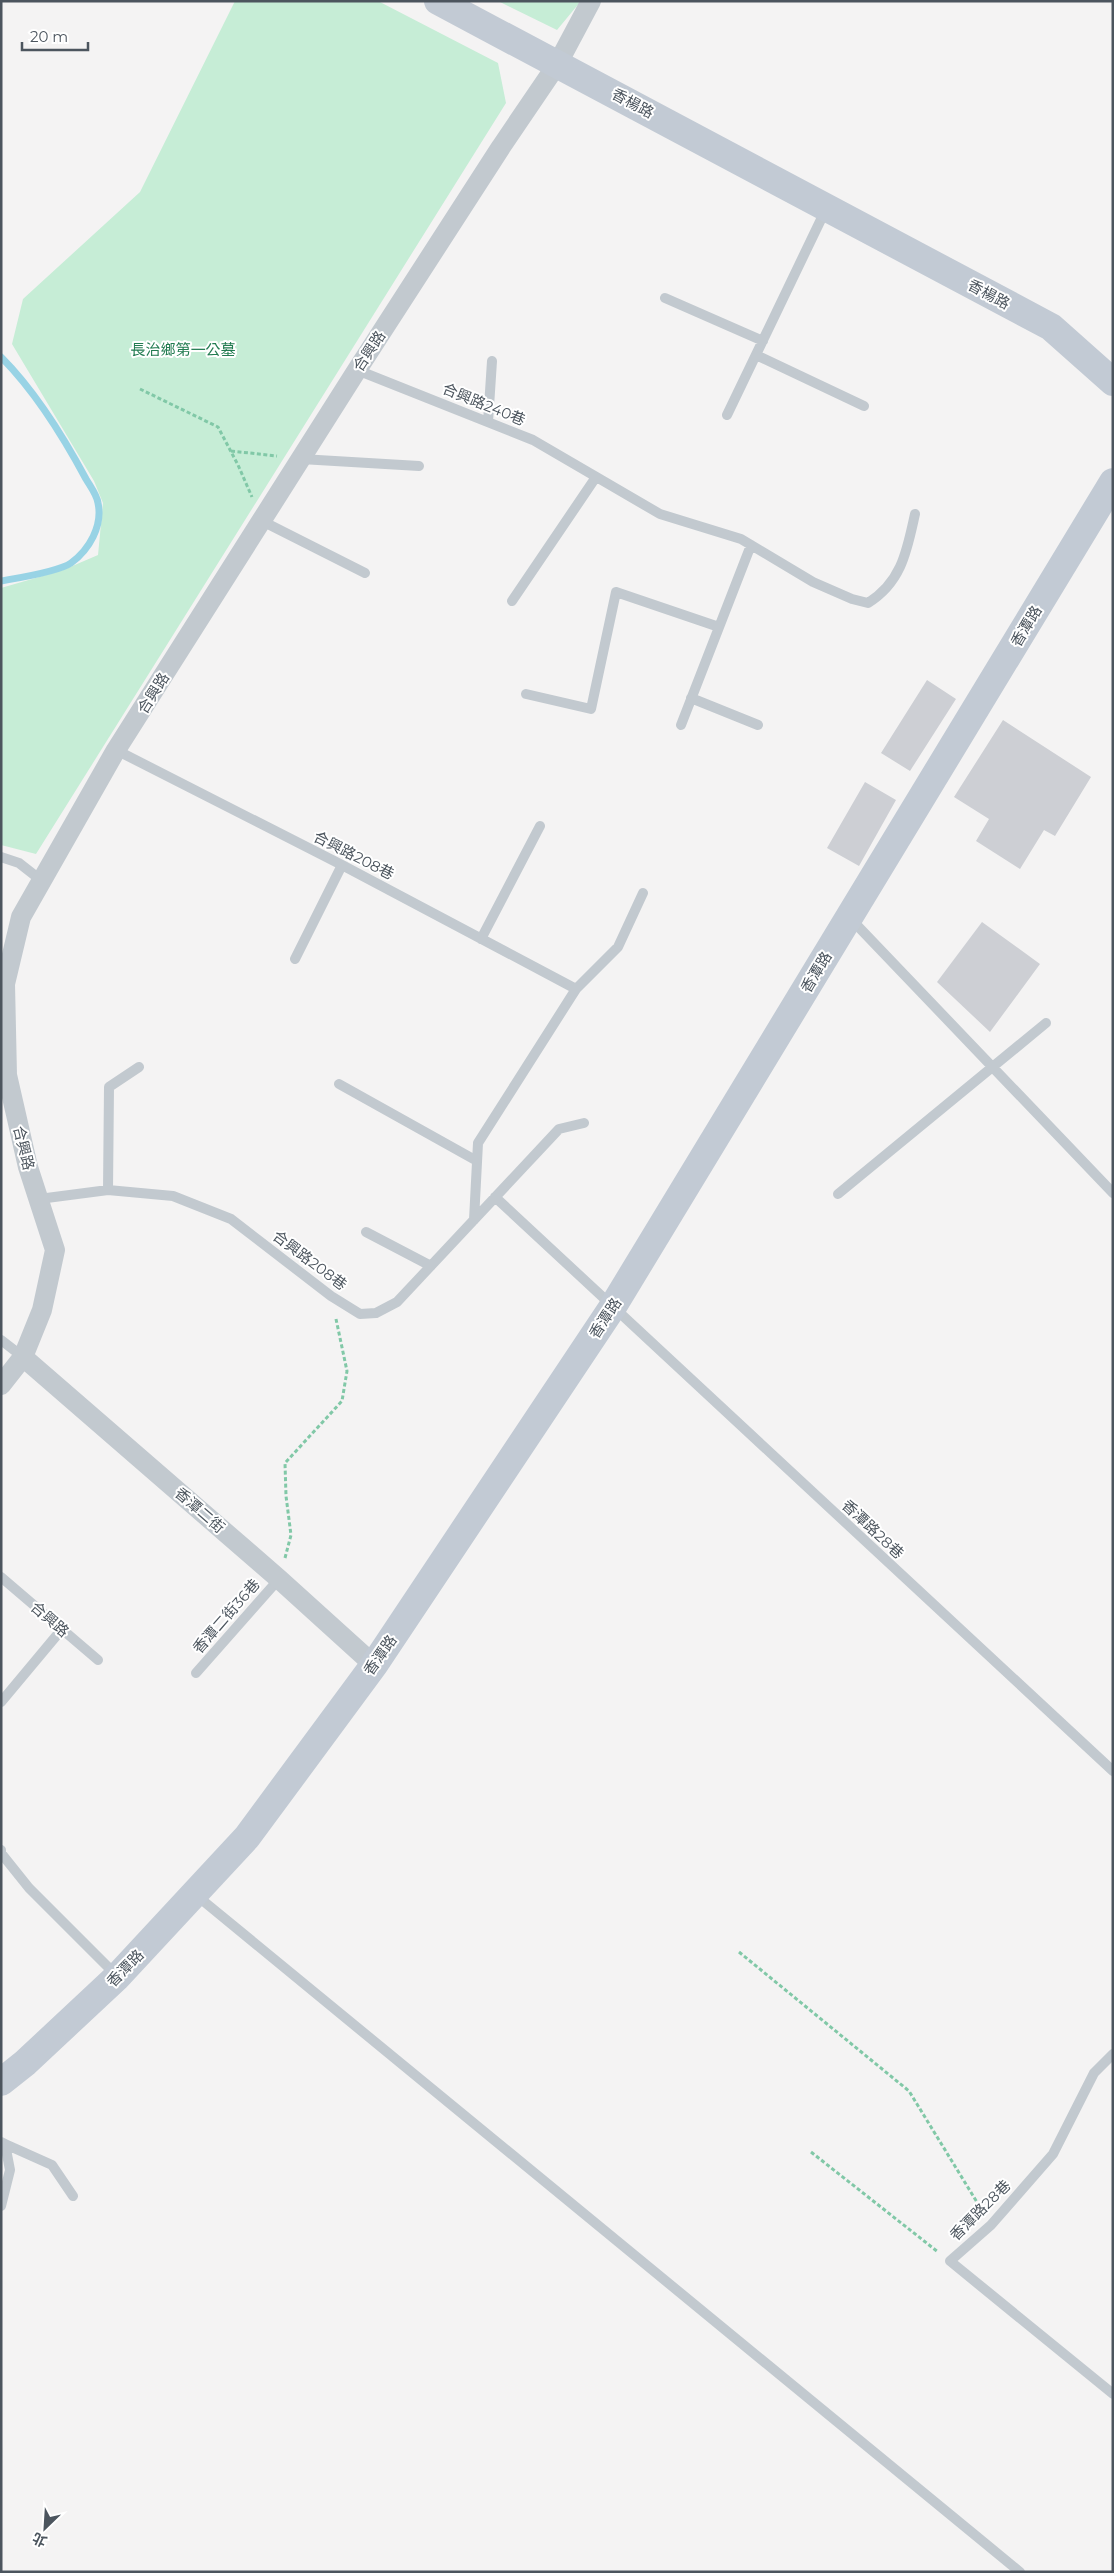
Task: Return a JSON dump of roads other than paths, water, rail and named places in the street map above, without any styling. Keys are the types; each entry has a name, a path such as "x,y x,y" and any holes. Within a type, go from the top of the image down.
{"street":[{"name":"香楊路","path":"438,1 558,63 1051,327 1113,382"},
{"name":"合興路","path":"1,1385 23,1357 42,1310 55,1250 28,1167 7,1075 4,1050 5,984 21,917 116,750 357,370 501,147 558,63 591,1"},
{"name":"香潭路","path":"1,2082 25,2063 117,1977 247,1838 374,1665 612,1308 1113,482"},
{"name":"香潭二街","path":"23,1357 279,1579 374,1665"}],"lane":[{"path":"727,415 827,207"},
{"path":"665,298 763,341"},
{"path":"756,354 864,406"},
{"path":"488,422 492,361"},
{"name":"合興路240巷","path":"357,370 533,440 660,514 741,539 814,582 852,599 868,603 883,594 904,563 915,514"},
{"path":"301,459 419,466"},
{"path":"512,601 596,476"},
{"path":"262,521 365,573"},
{"path":"681,725 751,544"},
{"path":"526,694 591,709 616,592 718,627"},
{"path":"691,698 758,725"},
{"name":"合興路208巷","path":"116,750 342,865 576,989"},
{"path":"481,939 540,826"},
{"path":"1,858 19,863 42,881"},
{"path":"295,959 342,865"},
{"path":"474,1220 478,1143 576,989 618,947 643,893"},
{"path":"849,918 1113,1193"},
{"path":"838,1194 1046,1024"},
{"path":"108,1190 109,1087 139,1067"},
{"path":"339,1084 477,1161"},
{"name":"合興路208巷","path":"39,1199 108,1190 173,1196 231,1219 331,1296 360,1314 376,1313 397,1302 559,1129 584,1123"},
{"name":"香潭路28巷","path":"495,1197 612,1308 1113,1771"},
{"path":"366,1232 431,1266"},
{"path":"1,1340 23,1357"},
{"name":"合興路","path":"1,1577 98,1660"},
{"name":"香潭二街36巷","path":"196,1674 279,1579"},
{"path":"1,1702 62,1629"},
{"path":"1,1850 29,1888 117,1977"},
{"path":"195,1894 1020,2572"},
{"name":"香潭路28巷","path":"1113,2054 1094,2073 1053,2154 991,2225 950,2261 1113,2394"},
{"path":"3,2143 52,2166 73,2196"},
{"path":"1,2206 10,2170 3,2143"}],"waterway":[{"path":"1,357 26,385 58,431 95,494 99,512 93,537 84,551 71,563 48,572 1,581"}],"park label":[{"name":"長治鄉第一公墓","path":"183,349"}]}
